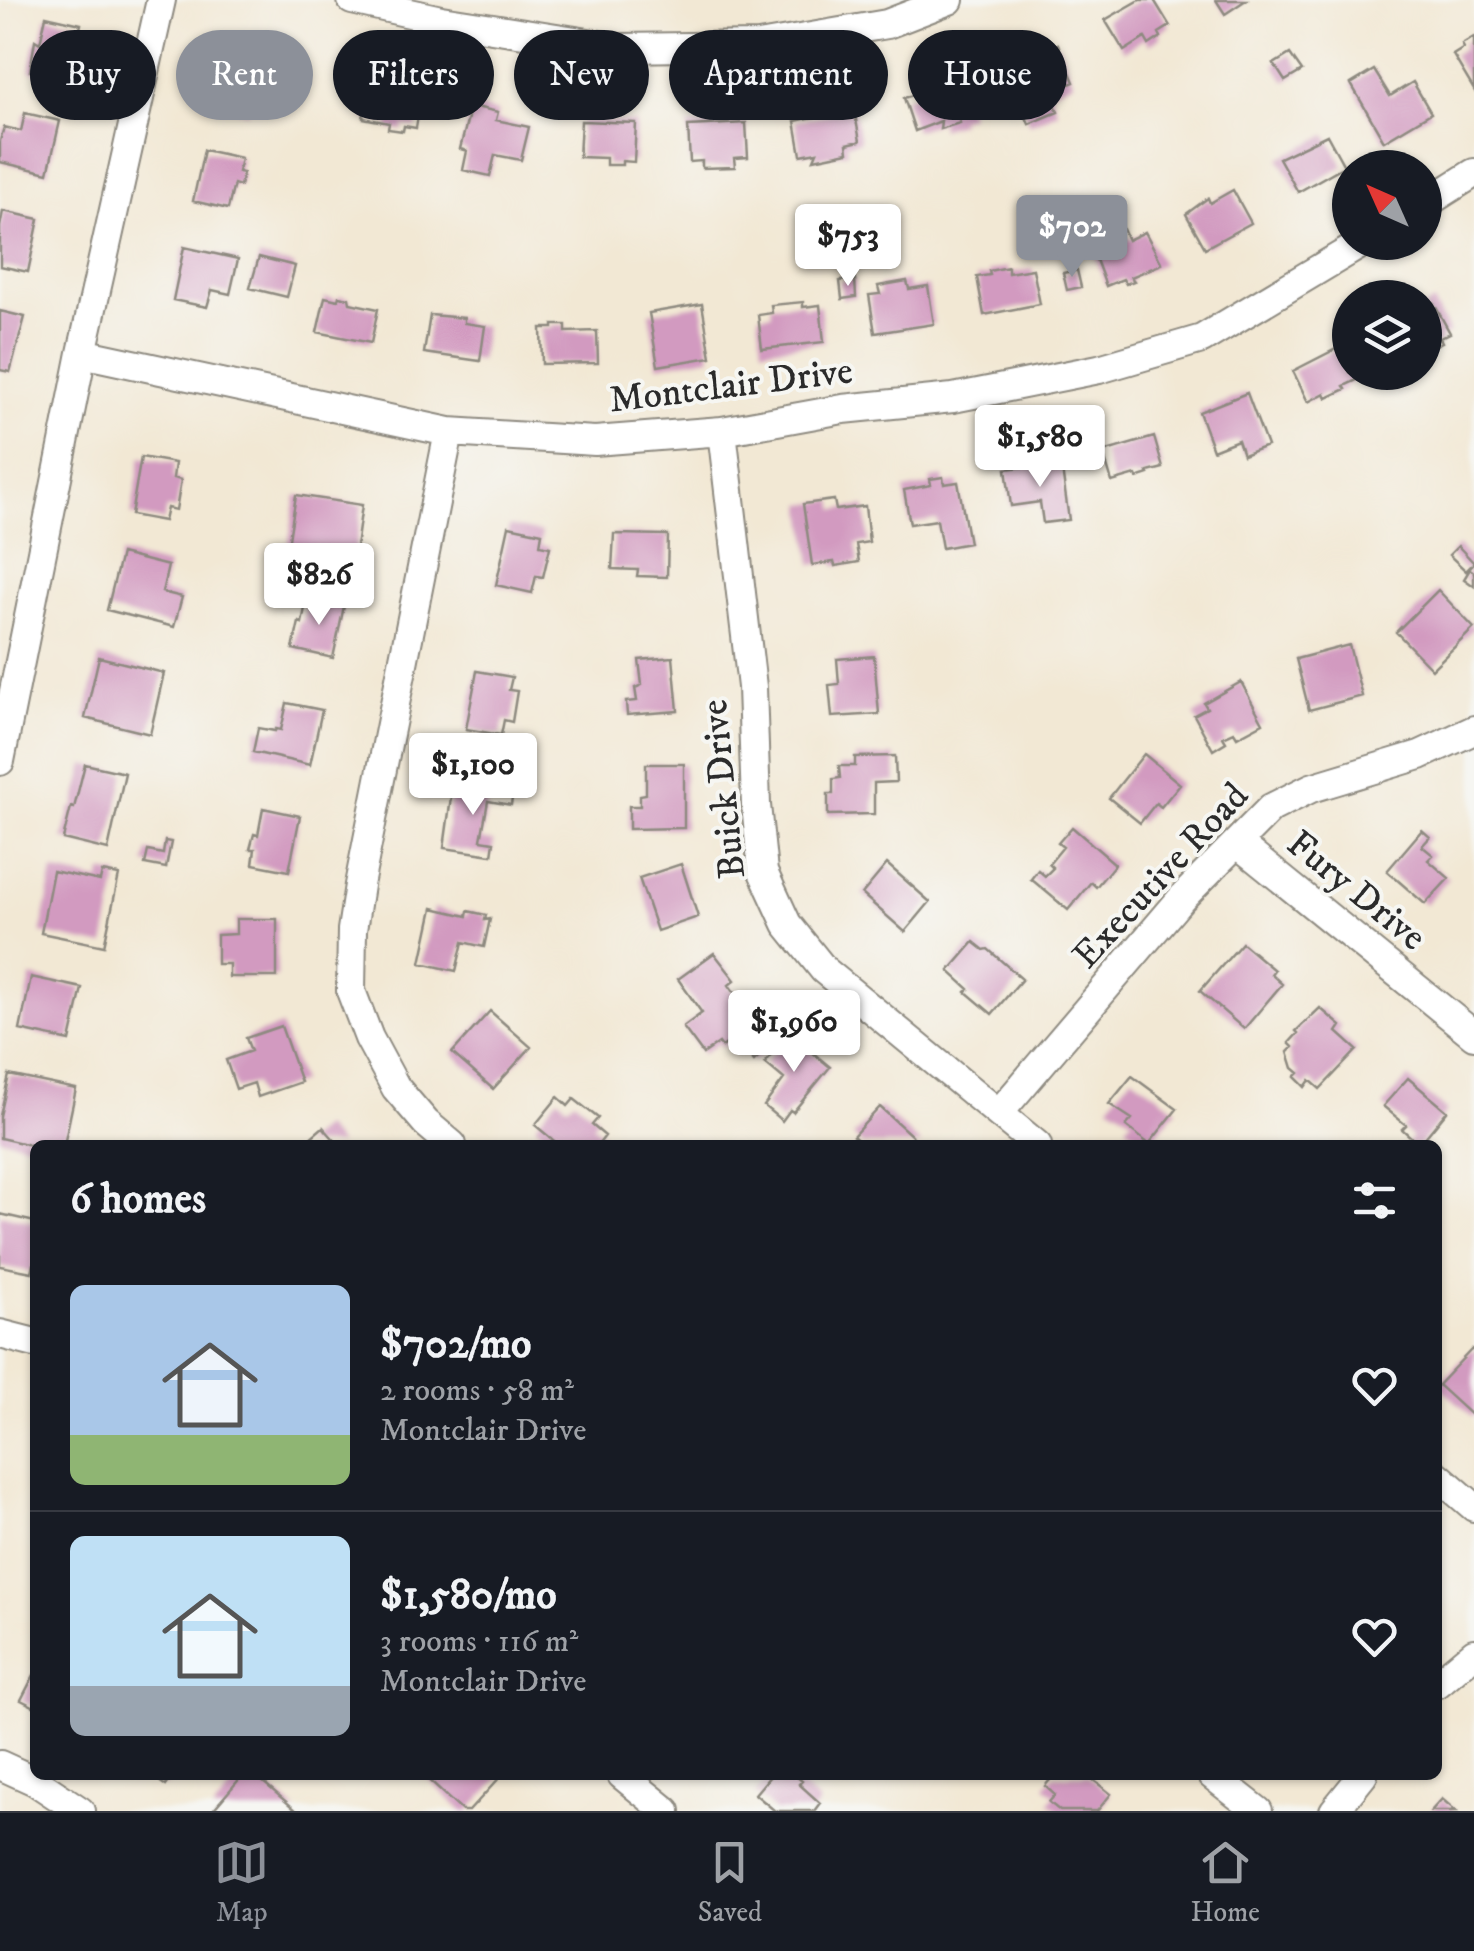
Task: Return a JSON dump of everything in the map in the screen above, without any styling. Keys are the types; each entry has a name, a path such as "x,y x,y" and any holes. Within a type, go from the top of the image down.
{"street":[{"path":"0,761 82,353 161,0"},
{"path":"352,0 442,20 620,48 758,46 887,24 949,0"},
{"path":"1442,193 1474,173"},
{"name":"Montclair Drive","path":"82,353 449,432 595,441 722,430 843,409 953,398 1116,364 1202,339 1334,260"},
{"name":"Buick Drive","path":"722,430 752,687 762,872 787,924 824,970 1031,1140"},
{"path":"446,1140 396,1088 369,1038 352,991 352,930 449,432"},
{"name":"Executive Road","path":"999,1113 1182,898 1271,808 1311,788 1420,755 1474,730"},
{"name":"Fury Drive","path":"1236,843 1474,1036"},
{"path":"0,1334 30,1342"},
{"path":"1442,1480 1474,1508"},
{"path":"1442,1680 1474,1653"},
{"path":"0,1766 30,1779"},
{"path":"33,1780 80,1811"},
{"path":"628,1780 666,1811"},
{"path":"1218,1780 1258,1811"},
{"path":"1334,1811 1360,1780"}],"building":[{"path":"1140,0 1154,0 1170,26 1149,45 1145,38 1124,51 1105,20"},
{"path":"1216,0 1246,0 1225,14"},
{"path":"46,16 81,24 80,30 43,30"},
{"path":"1474,37 1474,90 1453,55"},
{"path":"1290,54 1302,71 1285,81 1274,64"},
{"path":"1067,65 1074,82 1067,85"},
{"path":"1374,70 1390,96 1413,82 1431,113 1384,141 1351,84"},
{"path":"494,111 498,112 496,120 529,127 521,160 495,155 490,176 463,170 467,151 460,149 467,120 494,120"},
{"path":"25,113 30,114 30,120 60,121 48,173 0,162 4,127 21,131"},
{"path":"373,120 417,120 416,128 404,126 403,131 388,129 389,123"},
{"path":"856,120 860,141 847,144 848,152 814,159 817,152 801,155 795,121"},
{"path":"911,120 959,120 960,123 940,129 941,121 915,131"},
{"path":"581,121 636,123 634,162 606,165 606,158 579,157"},
{"path":"746,123 748,157 734,158 735,167 702,168 702,161 690,162 688,126"},
{"path":"1327,135 1335,150 1332,150 1332,173 1298,192 1279,158"},
{"path":"204,150 241,158 240,186 234,184 228,209 193,201"},
{"path":"1233,190 1251,223 1205,248 1186,214 1208,198 1210,203"},
{"path":"3,211 39,219 28,272 0,266"},
{"path":"1116,214 1128,240 1145,232 1162,264 1131,277 1134,281 1126,284 1123,279 1106,286 1086,224"},
{"path":"184,247 238,259 230,294 212,290 207,307 173,300"},
{"path":"259,257 295,266 287,297 250,288"},
{"path":"1008,267 1008,273 1033,269 1040,304 984,315 977,277"},
{"path":"1077,270 1081,287 1067,290 1063,273"},
{"path":"855,279 856,297 842,299 840,281"},
{"path":"907,281 909,289 928,286 934,324 875,333 869,295 880,294 878,286"},
{"path":"339,296 349,298 350,303 378,309 371,343 317,332 325,297 338,300"},
{"path":"803,302 803,307 820,305 824,342 762,349 758,315 772,313 771,305"},
{"path":"702,304 711,357 658,366 649,313"},
{"path":"0,311 25,317 10,372 0,370"},
{"path":"430,315 464,318 464,323 485,326 480,361 424,353"},
{"path":"1442,318 1450,333 1442,337"},
{"path":"566,325 566,332 597,331 598,363 542,364 541,328"},
{"path":"1332,351 1332,390 1344,390 1327,398 1325,393 1308,402 1293,371"},
{"path":"1247,393 1267,446 1243,455 1238,440 1213,450 1199,412"},
{"path":"1154,437 1163,468 1112,482 1103,452"},
{"path":"141,457 175,463 173,478 181,480 176,510 167,508 164,521 131,515"},
{"path":"1061,462 1069,520 1043,523 1040,502 1011,506 1006,469"},
{"path":"943,477 944,484 958,482 969,543 942,548 937,520 910,524 904,490 931,485 930,479"},
{"path":"296,495 362,505 354,562 287,552"},
{"path":"834,500 836,510 865,506 869,542 856,544 859,562 812,565 803,504"},
{"path":"509,526 542,533 540,545 550,547 543,577 536,576 532,593 496,585"},
{"path":"614,534 668,535 667,577 637,576 638,570 612,569"},
{"path":"1458,546 1474,563 1466,571 1449,555"},
{"path":"121,554 168,566 162,592 182,597 174,627 107,610"},
{"path":"1470,569 1474,572 1474,586 1464,579"},
{"path":"1438,590 1474,628 1432,669 1396,632"},
{"path":"307,598 344,606 333,658 293,649"},
{"path":"1349,645 1362,696 1309,710 1296,659"},
{"path":"874,656 879,714 832,717 829,685 839,684 837,659"},
{"path":"99,657 164,673 150,734 85,718"},
{"path":"673,657 678,711 627,715 626,702 637,701 635,688 642,685 639,660"},
{"path":"477,671 512,677 509,690 517,691 512,722 504,720 501,735 466,729"},
{"path":"1241,682 1263,723 1237,737 1234,732 1223,737 1226,742 1213,750 1194,715 1207,708 1204,703"},
{"path":"287,703 322,710 310,765 253,752 258,728 281,730"},
{"path":"1144,754 1180,784 1161,807 1156,803 1140,823 1109,798"},
{"path":"895,756 896,782 874,783 874,814 828,815 828,794 833,794 833,779 840,778 839,766 855,766 855,757"},
{"path":"85,764 125,773 108,850 63,839"},
{"path":"646,764 684,764 684,828 629,829 629,806 640,806 640,795 646,794"},
{"path":"489,782 514,786 511,805 488,801 481,840 494,842 492,855 444,848 452,790 487,796"},
{"path":"263,808 300,816 289,871 253,864 255,849 250,849 254,834 258,835"},
{"path":"1072,827 1115,864 1096,887 1091,882 1068,910 1031,879 1038,870 1045,876 1053,868 1049,864 1063,847 1058,843"},
{"path":"1422,830 1430,837 1422,846 1433,855 1428,860 1449,878 1425,904 1387,871"},
{"path":"165,841 171,842 166,868 145,864 148,851 163,854"},
{"path":"681,864 698,917 657,931 639,878"},
{"path":"887,864 930,902 905,932 862,894"},
{"path":"53,871 100,881 102,872 119,875 104,946 41,933"},
{"path":"433,908 467,916 468,911 490,919 484,947 463,942 456,971 421,963"},
{"path":"236,919 277,919 277,977 229,977 229,964 217,964 217,935 236,934"},
{"path":"974,942 988,949 1022,979 992,1014 949,971"},
{"path":"1242,943 1274,970 1271,974 1282,984 1244,1029 1200,991"},
{"path":"714,953 735,980 729,985 756,1023 722,1047 719,1043 703,1054 683,1027 702,1013 678,979"},
{"path":"31,977 82,988 70,1041 20,1030"},
{"path":"1320,1008 1341,1026 1337,1032 1357,1050 1320,1089 1310,1080 1305,1087 1295,1077 1299,1073 1288,1052 1296,1031"},
{"path":"490,1011 531,1047 493,1089 452,1053"},
{"path":"759,1025 775,1041 754,1061 739,1045"},
{"path":"281,1026 301,1082 258,1097 254,1083 236,1089 226,1060 251,1051 246,1038"},
{"path":"789,1033 830,1067 782,1121 764,1106 784,1079 765,1063"},
{"path":"9,1075 76,1089 65,1140 30,1140 30,1145 0,1138 0,1116"},
{"path":"1132,1076 1177,1109 1152,1140 1144,1140 1126,1126 1132,1119 1109,1104"},
{"path":"1408,1078 1447,1111 1423,1140 1410,1140 1402,1129 1406,1125 1383,1106"},
{"path":"558,1097 568,1106 574,1099 598,1118 592,1125 605,1136 602,1140 553,1140 535,1125"},
{"path":"880,1107 916,1140 857,1140 853,1136"},
{"path":"323,1127 335,1140 308,1140"},
{"path":"0,1214 30,1221 30,1272 0,1266"},
{"path":"1474,1351 1474,1418 1442,1389 1442,1381"},
{"path":"30,1683 30,1704 21,1700"},
{"path":"239,1780 261,1780 297,1811 212,1811"},
{"path":"428,1780 497,1780 469,1811 462,1811"},
{"path":"767,1780 801,1780 799,1784 820,1803 814,1811 775,1811 755,1794"},
{"path":"1050,1780 1093,1780 1111,1794 1097,1811 1060,1811 1049,1802 1055,1795 1045,1786"},
{"path":"1442,1799 1456,1811 1431,1811"}]}
